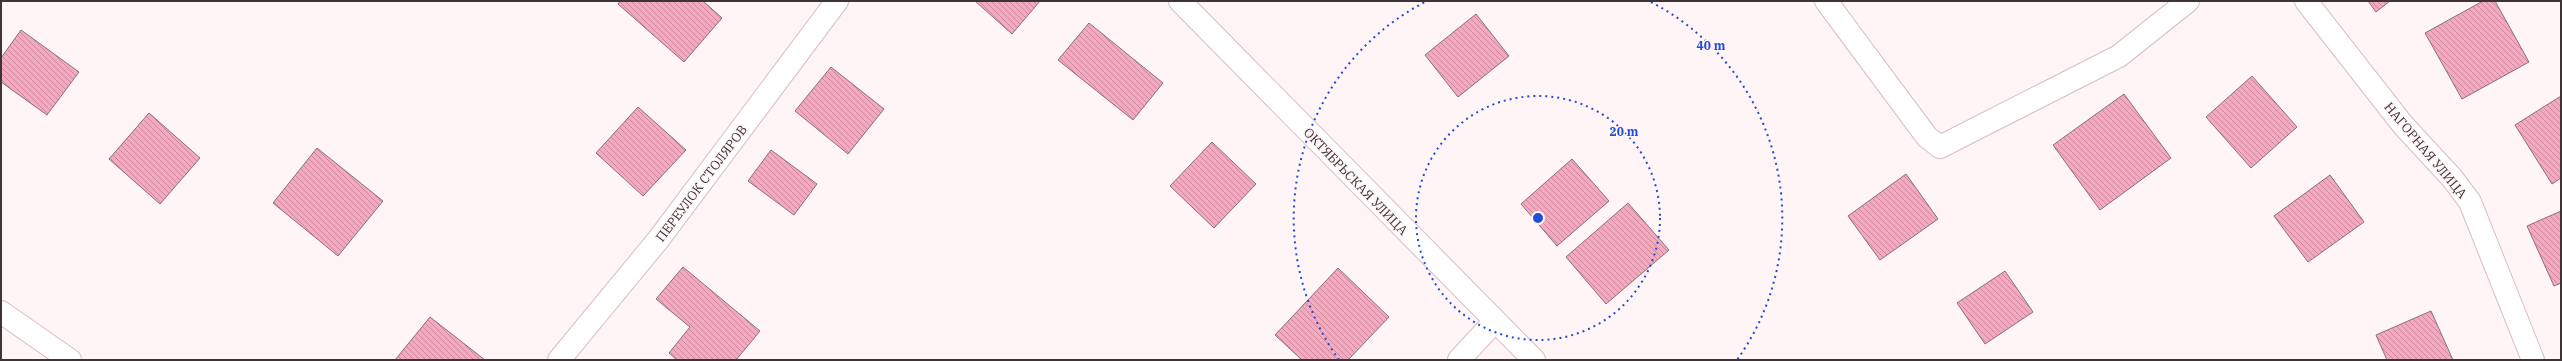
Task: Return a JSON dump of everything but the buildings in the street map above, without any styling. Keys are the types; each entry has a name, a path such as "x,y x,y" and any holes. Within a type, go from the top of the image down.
{"street":[{"name":"ПЕРЕУЛОК СТОЛЯРОВ","path":"559,360 658,240 837,1"},
{"name":"ОКТЯБРЬСКАЯ УЛИЦА","path":"1180,1 1494,322 1534,360"},
{"path":"1826,1 1927,137 1940,147 2119,56 2188,1"},
{"name":"НАГОРНАЯ УЛИЦА","path":"2306,1 2404,125 2452,178 2470,202 2533,360"},
{"path":"1,312 70,360"},
{"path":"1459,360 1494,322"}]}
